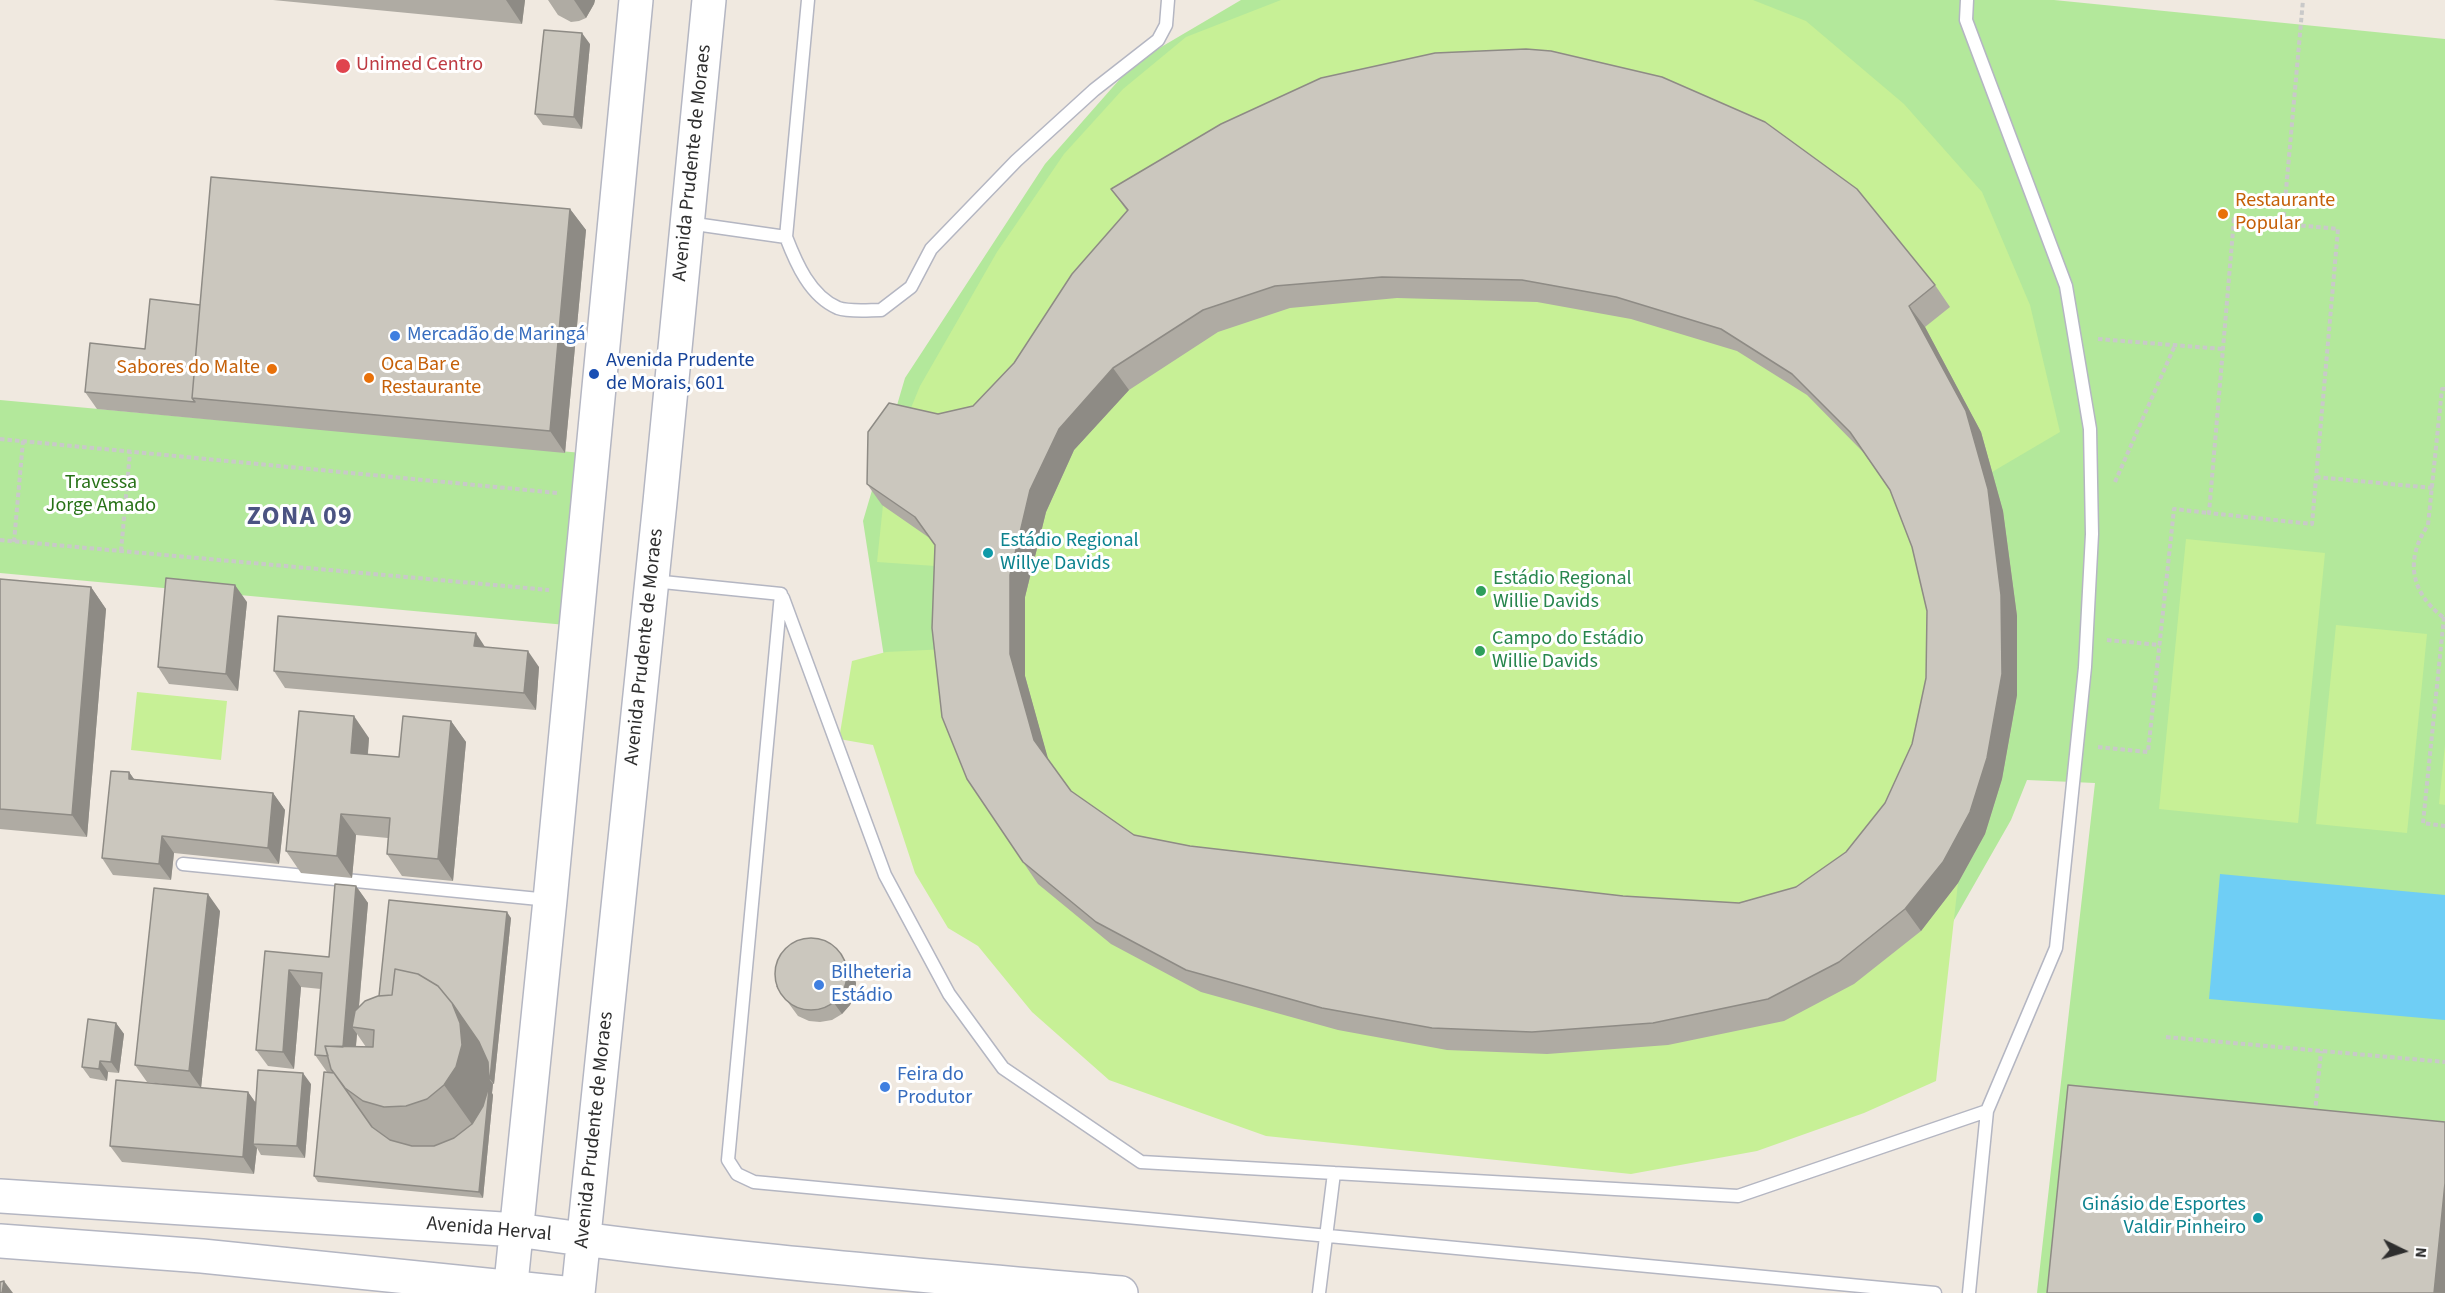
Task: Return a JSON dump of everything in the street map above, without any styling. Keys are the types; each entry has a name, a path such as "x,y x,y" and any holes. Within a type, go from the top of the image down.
{"main road":[{"path":"511,1290 636,0"},
{"name":"Avenida Prudente de Moraes","path":"578,1293 652,581 709,0"},
{"name":"Avenida Herval","path":"0,1196 517,1230 585,1240 879,1273 1113,1293"},
{"path":"159,1205 202,1256"},
{"path":"0,1241 202,1256 511,1290 564,1293"},
{"path":"847,1293 879,1273"}],"lane":[{"path":"808,0 786,237 796,263 815,291 839,308 881,310 911,287 931,249 1016,161 1094,90 1158,39 1166,25 1168,0"},
{"path":"1967,0 1966,20 2066,286 2090,429 2092,534 2077,745 2056,948 1987,1111 1969,1293"},
{"path":"687,222 786,237"},
{"path":"652,581 781,594"},
{"path":"781,594 885,875 949,994 1003,1068 1141,1162 1738,1196 1987,1111"},
{"path":"781,594 728,1160 737,1174 754,1182 1935,1293"},
{"path":"183,864 550,900"},
{"path":"1319,1293 1328,1236 1334,1173"}],"path":[{"path":"2283,224 2303,0"},
{"path":"2077,745 2148,752 2174,509 2209,513 2312,524 2337,229 2234,219 2209,513"},
{"path":"2076,337 2223,350"},
{"path":"2092,534 2175,345"},
{"path":"2445,389 2442,389 2428,525 2418,541 2414,564 2418,590 2429,606 2444,617 2422,823 2445,826"},
{"path":"0,439 589,496"},
{"path":"14,542 23,441"},
{"path":"121,551 130,452"},
{"path":"2316,477 2433,488"},
{"path":"0,540 579,592"},
{"path":"2086,638 2160,645"},
{"path":"2166,1037 2445,1062"},
{"path":"2314,1118 2321,1051"}],"green space":[{"path":"1241,0 2054,0 2445,39 2445,1293 2037,1293 2095,783 2027,780 2011,820 1942,941 891,702 863,521 905,378 1045,164 1134,63"},
{"name":"Estádio Regional Willie Davids","path":"1281,0 1753,0 1806,21 1904,104 1982,192 2030,305 2060,432 1992,472 2003,511 2017,616 2017,695 2002,779 1985,834 1958,883 1936,1081 1864,1113 1757,1151 1631,1174 1266,1136 1109,1080 1032,1012 978,946 948,928 915,873 873,745 839,739 852,661 886,652 947,649 950,567 877,562 883,505 883,454 904,425 920,386 997,252 1064,154 1123,89 1186,37"},
{"name":"Travessa Jorge Amado","path":"0,400 593,454 577,626 0,573"},
{"path":"2186,539 2325,553 2298,823 2159,809"},
{"path":"2336,625 2427,634 2407,833 2316,824"},
{"path":"137,692 227,701 221,760 131,750"},
{"path":"2445,745 2445,805 2439,804"}],"water":[{"path":"2220,874 2445,895 2445,1020 2209,999"}],"building":[{"path":"544,30 582,33 574,117 535,114"},
{"name":"Estádio Regional Willye Davids","path":"1526,49 1551,51 1662,77 1765,122 1857,189 1935,285 1909,306 1966,411 1988,489 2001,595 2002,674 1987,758 1970,812 1943,862 1905,909 1839,962 1768,999 1653,1023 1532,1032 1432,1028 1322,1008 1186,970 1096,922 1023,862 967,779 942,717 932,628 935,545 915,517 867,484 868,432 889,403 938,414 973,406 1014,363 1072,274 1128,210 1111,189 1221,124 1321,78 1435,53","holes":["1382,277 1522,280 1616,297 1721,329 1792,374 1850,432 1890,490 1912,547 1927,611 1926,678 1912,744 1885,803 1846,852 1796,887 1739,903 1623,896 1190,846 1134,835 1071,791 1034,740 1010,654 1010,575 1030,490 1059,429 1113,368 1203,310 1275,286"]},
{"name":"Mercadão de Maringá","path":"211,177 570,209 550,431 192,398"},
{"path":"150,299 200,305 192,398 195,402 85,392 90,343 145,349"},
{"path":"166,578 235,585 226,674 158,667"},
{"path":"0,579 91,587 72,815 0,809"},
{"path":"278,616 476,633 474,646 528,651 524,693 274,671"},
{"path":"299,711 354,716 351,753 399,757 403,716 451,721 438,859 387,854 390,818 341,814 337,856 286,851"},
{"path":"111,771 129,772 129,779 273,793 268,848 162,836 159,864 102,858"},
{"path":"335,884 356,886 343,1047 325,1046 328,1056 315,1055 322,973 289,970 283,1052 256,1050 265,951 329,957"},
{"path":"154,888 208,894 189,1071 135,1065"},
{"path":"389,900 507,912 490,1079 488,1062 479,1042 438,986 418,974 395,969 392,995 379,996"},
{"name":"Bilheteria Estádio","path":"818,938 837,948 845,960 847,974 845,988 837,1000 825,1008 804,1010 785,1000 777,988 775,967 785,948 797,940"},
{"path":"395,969 418,974 438,986 452,1003 460,1023 462,1045 456,1067 444,1085 427,1099 406,1106 384,1107 363,1101 345,1088 331,1069 325,1046 373,1047 374,1030 352,1027 355,1011 365,1001 378,996 392,995"},
{"path":"88,1019 116,1023 111,1062 100,1061 99,1069 82,1067"},
{"path":"258,1070 303,1073 297,1146 253,1144"},
{"path":"324,1072 334,1073 372,1127 390,1140 412,1146 434,1146 454,1138 472,1124 483,1106 489,1089 479,1192 314,1176"},
{"path":"116,1080 248,1092 243,1157 110,1146"},
{"name":"Ginásio de Esportes Valdir Pinheiro","path":"2068,1085 2445,1122 2445,1183 2434,1293 2047,1293"},
{"path":"4,1281 2,1293 0,1293 0,1282"}],"place":[{"name":"Unimed Centro","path":"343,66"},
{"name":"Restaurante Popular","path":"2223,214"},
{"name":"Mercadão de Maringá","path":"395,336"},
{"name":"Sabores do Malte","path":"272,369"},
{"name":"Avenida Prudente de Morais, 601","path":"594,374"},
{"name":"Oca Bar e Restaurante","path":"369,378"},
{"name":"Estádio Regional Willye Davids","path":"988,553"},
{"name":"Estádio Regional Willie Davids","path":"1481,591"},
{"name":"Campo do Estádio Willie Davids","path":"1480,651"},
{"name":"Bilheteria Estádio","path":"819,985"},
{"name":"Feira do Produtor","path":"885,1087"},
{"name":"Ginásio de Esportes Valdir Pinheiro","path":"2258,1218"}],"district":[{"name":"ZONA 09","path":"300,518"}]}
